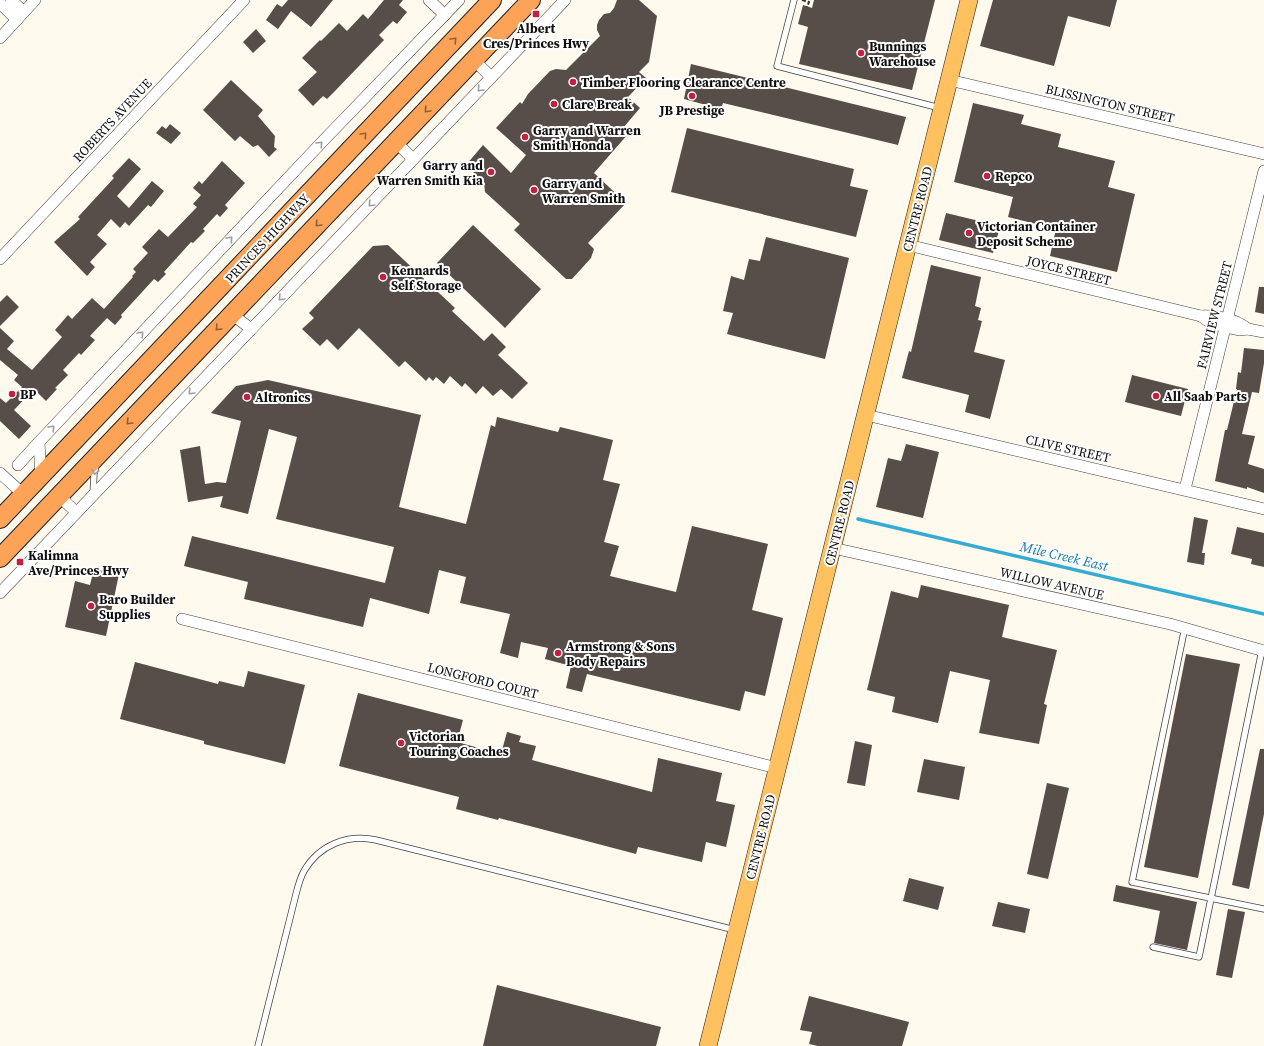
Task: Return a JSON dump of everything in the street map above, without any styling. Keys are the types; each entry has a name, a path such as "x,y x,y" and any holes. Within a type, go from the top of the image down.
{"highway":[{"name":"PRINCES HIGHWAY","path":"0,518 492,0"},
{"name":"PRINCES HIGHWAY","path":"0,558 531,0"},
{"path":"40,477 59,496"}],"main road":[{"name":"CENTRE ROAD","path":"708,1046 969,0"}],"street":[{"path":"11,0 20,16"},
{"path":"0,38 36,0"},
{"name":"ROBERTS AVENUE","path":"0,259 244,0"},
{"path":"429,0 445,15"},
{"name":"PRINCES HIGHWAY","path":"18,464 322,142 459,0"},
{"path":"0,593 565,0"},
{"path":"0,3 20,16"},
{"path":"474,60 491,77"},
{"name":"BLISSINGTON STREET","path":"949,80 1264,154"},
{"path":"396,142 413,159"},
{"name":"FAIRVIEW STREET","path":"1185,490 1264,171"},
{"name":"JOYCE STREET","path":"908,245 1201,316 1212,324 1227,323 1239,330 1248,329 1264,332"},
{"path":"232,314 251,330"},
{"name":"CLIVE STREET","path":"866,415 1264,509"},
{"path":"39,442 40,477"},
{"path":"0,473 23,494"},
{"path":"59,496 76,512"},
{"name":"WILLOW AVENUE","path":"833,548 1185,627 1263,650"},
{"name":"LONGFORD COURT","path":"182,619 778,768"}],"lane":[{"path":"794,0 776,66 943,109"},
{"path":"93,495 94,474 102,450"},
{"path":"1185,627 1132,882 1264,909"},
{"path":"1153,947 1198,957 1263,650"},
{"path":"258,1046 296,894 304,872 313,857 332,844 342,840 360,838 376,840 737,930"}],"path":[{"path":"801,0 809,2 808,7"}],"building":[{"path":"288,0 333,0 311,27 291,11 278,29 266,20 277,4 282,7"},
{"path":"384,0 403,0 399,5 407,12 397,24 393,21 379,35 384,40 327,99 323,96 313,106 298,90 317,72 302,58 339,23 347,31 363,14 368,19"},
{"path":"617,0 639,0 657,16 649,62 639,72 646,78 628,97 640,108 623,128 628,134 594,173 626,203 588,243 594,249 591,258 572,279 566,279 514,230 520,224 485,192 484,183 466,165 483,145 511,173 526,155 496,128 520,102 522,104 528,94 550,71 556,69 566,70 600,36 597,30 599,20 604,14 610,13"},
{"name":"Bunnings Warehouse","path":"814,0 935,0 912,90 799,64 808,27 798,24 803,5 812,8"},
{"path":"993,0 1117,0 1110,27 1068,16 1054,66 980,46"},
{"path":"256,29 266,41 253,53 243,42"},
{"path":"691,64 906,117 898,145 723,103 721,109 684,99"},
{"path":"231,80 263,110 258,116 275,136 274,147 277,149 269,157 258,145 253,147 240,136 235,141 203,110"},
{"path":"973,103 1024,115 1021,124 1061,134 1058,147 1115,161 1108,187 1135,194 1117,272 1050,256 1056,229 1008,217 1013,197 954,182"},
{"path":"170,124 181,133 171,144 156,133 162,126 166,129"},
{"path":"687,128 854,169 850,186 868,190 856,237 671,192"},
{"path":"129,158 141,169 117,196 129,208 152,181 164,191 151,207 148,205 129,226 125,222 120,228 111,219 97,235 107,244 90,262 95,267 87,276 54,242 80,219 78,217 114,178 112,176"},
{"path":"222,161 245,183 225,205 228,208 220,217 217,214 203,229 205,231 193,243 191,242 164,272 166,274 158,282 154,279 121,315 122,317 115,325 107,318 90,336 95,340 81,355 79,353 63,370 68,375 55,388 57,389 46,401 34,389 14,410 31,426 19,439 0,421 0,398 6,403 22,387 14,380 18,375 0,360 0,328 14,341 7,349 32,370 62,337 55,330 68,315 72,319 92,298 104,309 133,277 132,276 136,272 133,269 148,253 142,247 159,229 168,237 197,207 193,204 201,195 193,188 199,181 202,184"},
{"name":"Victorian Container Deposit Scheme","path":"946,213 1000,226 993,253 939,240"},
{"path":"473,225 541,289 505,328 437,263"},
{"path":"766,237 849,258 825,359 727,334 733,313 723,311 731,276 744,280 749,259 760,261"},
{"name":"Kennards Self Storage","path":"388,245 455,308 452,311 484,341 492,333 506,347 498,355 528,383 512,399 501,389 493,396 483,386 476,394 465,383 462,387 450,376 444,384 436,377 433,381 429,377 426,381 405,361 399,367 359,328 338,350 327,339 320,346 302,329 314,318 309,313 373,246"},
{"path":"931,265 981,277 975,306 981,308 978,320 982,321 974,352 1005,360 990,419 965,412 969,395 902,378 909,351 911,352"},
{"path":"1259,287 1264,287 1264,314 1255,312"},
{"path":"7,295 19,307 0,326 0,302"},
{"path":"1244,348 1264,350 1264,363 1259,393 1252,392 1242,434 1255,436 1248,464 1264,469 1264,493 1247,487 1247,489 1215,481 1225,430 1227,430 1237,389 1238,372 1241,373"},
{"name":"All Saab Parts","path":"1132,375 1188,389 1181,416 1125,402"},
{"path":"268,380 421,415 399,507 466,524 491,425 495,427 497,417 558,432 560,427 613,440 603,480 620,484 604,542 619,546 610,576 676,592 692,526 768,544 752,610 783,618 765,696 745,691 740,711 587,674 582,692 566,688 571,666 545,659 548,648 521,642 518,658 500,653 510,614 460,603 466,577 439,570 429,614 370,598 363,627 244,599 248,582 184,566 192,536 385,583 394,547 276,519 297,437 269,429 248,514 220,507 223,496 188,502 180,450 200,446 205,484 217,482 226,483 241,421 211,413 236,386"},
{"path":"906,444 939,452 923,518 876,507 888,458 901,461"},
{"path":"1194,517 1208,520 1202,553 1205,553 1204,565 1187,562"},
{"path":"1237,527 1264,533 1264,567 1251,564 1252,559 1231,554"},
{"name":"Baro Builder Supplies","path":"94,569 119,574 106,636 65,627 75,581 90,585"},
{"path":"921,585 1009,605 1002,637 1057,650 1044,704 1047,705 1039,744 979,733 990,680 950,671 938,723 892,712 895,697 867,690 891,591 918,598"},
{"path":"1186,654 1240,664 1198,878 1144,867"},
{"path":"135,662 218,684 219,681 244,687 248,671 305,685 285,764 204,744 204,741 120,719"},
{"path":"358,693 463,720 457,742 501,754 507,732 521,736 519,742 536,746 532,760 652,792 658,758 722,773 716,801 735,805 726,847 706,842 702,862 638,847 636,854 499,818 498,820 456,809 459,797 339,766"},
{"path":"855,741 872,745 865,786 847,783"},
{"path":"1260,749 1264,749 1264,814 1249,889 1232,885"},
{"path":"924,759 965,767 959,800 917,792"},
{"path":"1047,783 1069,788 1048,879 1027,874"},
{"path":"909,878 944,887 938,910 903,901"},
{"path":"1116,885 1197,902 1187,950 1154,943 1160,911 1113,901"},
{"path":"998,902 1030,909 1025,933 992,926"},
{"path":"1228,909 1245,912 1232,978 1216,975"},
{"path":"497,985 661,1027 656,1046 483,1046"},
{"path":"809,996 909,1022 902,1046 818,1046 809,1044 812,1032 800,1030"}],"waterway":[{"name":"Mile Creek East","path":"858,519 1264,614"}],"place":[{"name":"Albert Cres/Princes Hwy","path":"536,14"},
{"name":"Bunnings Warehouse","path":"861,53"},
{"name":"Timber Flooring Clearance Centre","path":"573,82"},
{"name":"JB Prestige","path":"692,96"},
{"name":"Clare Break","path":"554,104"},
{"name":"Garry and Warren Smith Honda","path":"525,137"},
{"name":"Garry and Warren Smith Kia","path":"491,172"},
{"name":"Repco","path":"987,176"},
{"name":"Garry and Warren Smith","path":"534,190"},
{"name":"Victorian Container Deposit Scheme","path":"969,233"},
{"name":"Kennards Self Storage","path":"383,277"},
{"name":"BP","path":"12,394"},
{"name":"All Saab Parts","path":"1156,396"},
{"name":"Altronics","path":"247,397"},
{"name":"Kalimna Ave/Princes Hwy","path":"20,562"},
{"name":"Baro Builder Supplies","path":"91,606"},
{"name":"Armstrong & Sons Body Repairs","path":"558,653"},
{"name":"Victorian Touring Coaches","path":"401,743"}]}
